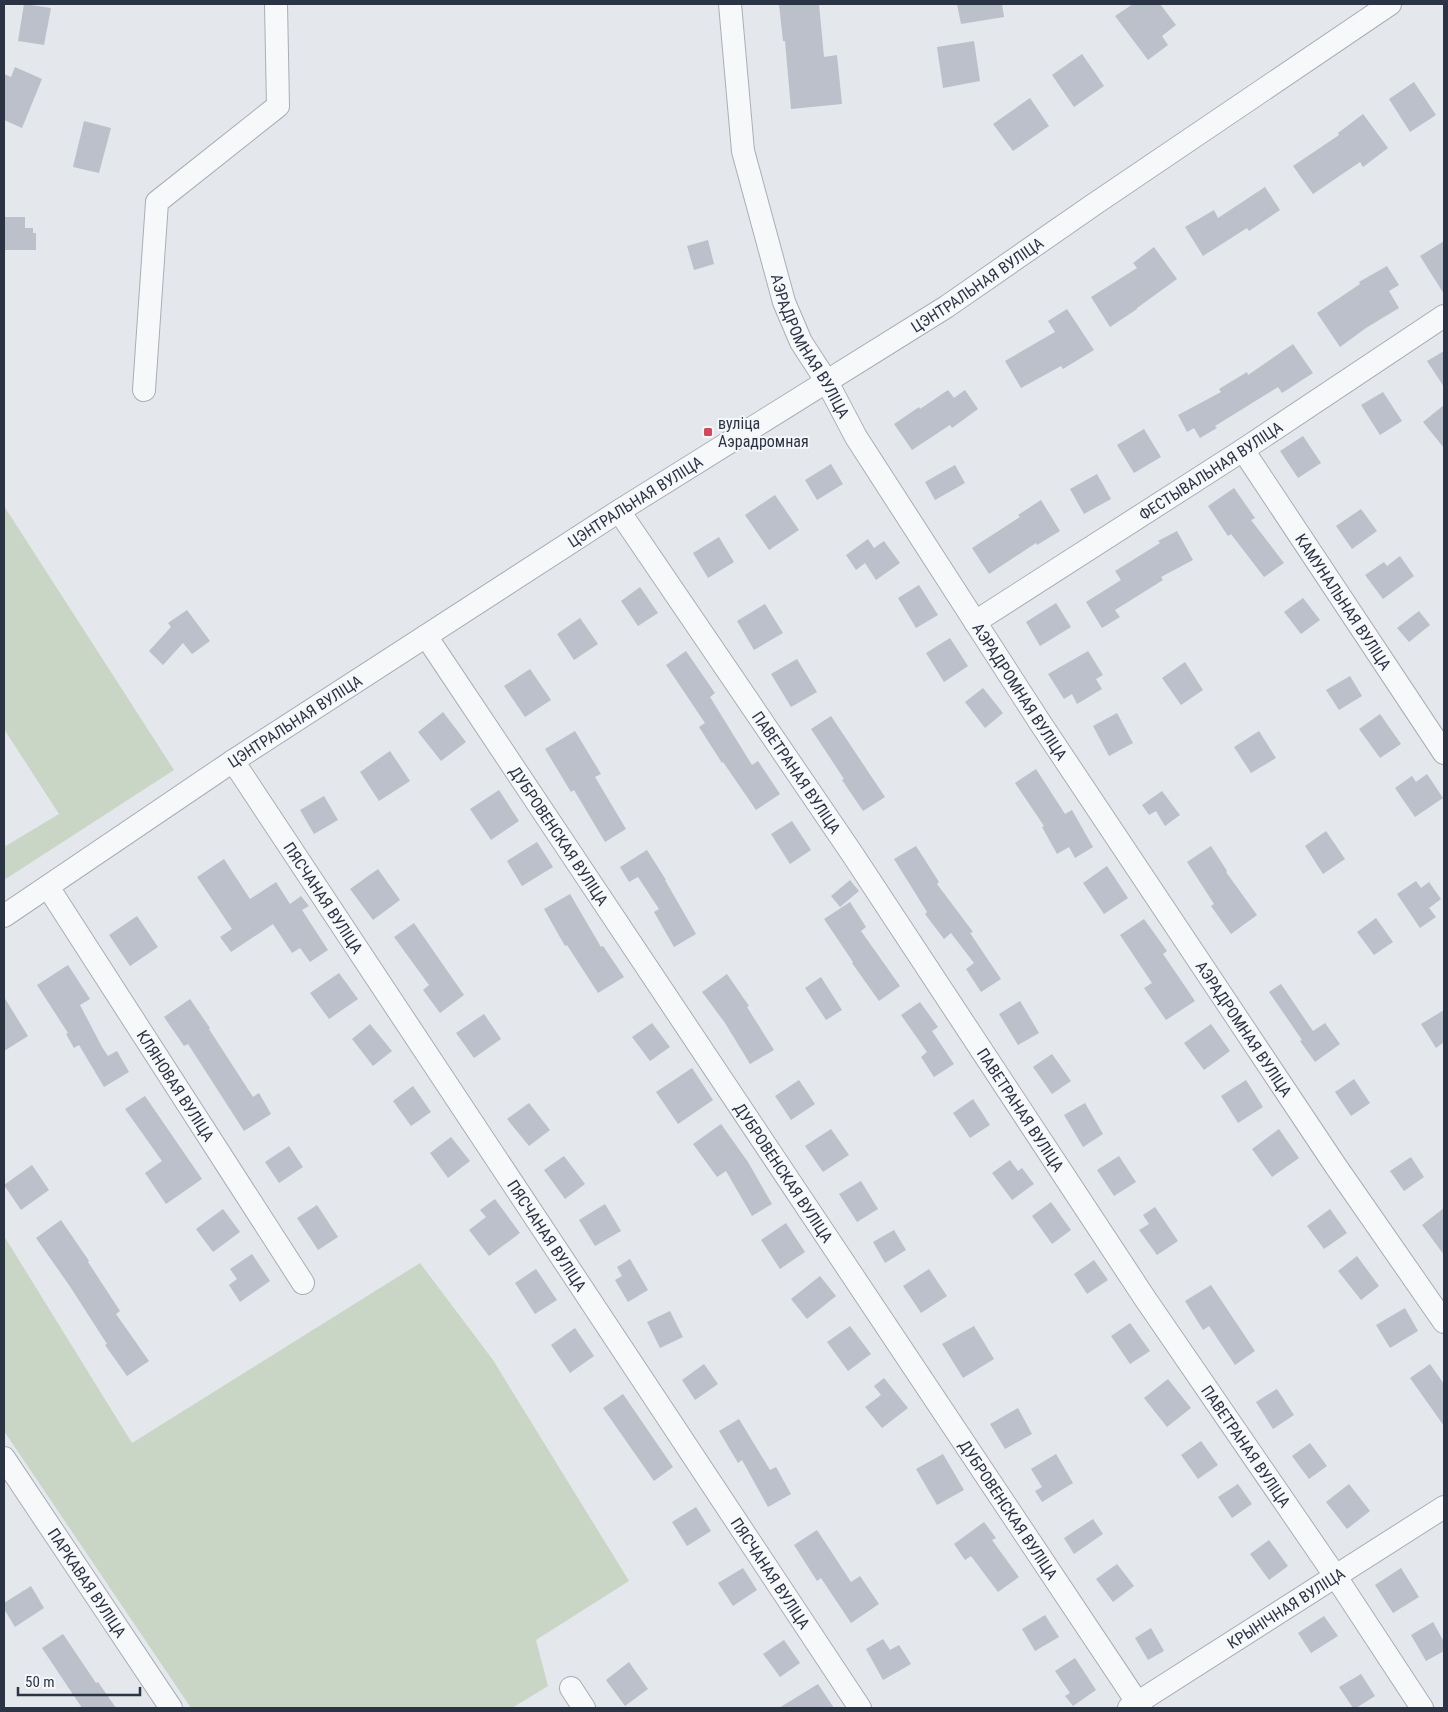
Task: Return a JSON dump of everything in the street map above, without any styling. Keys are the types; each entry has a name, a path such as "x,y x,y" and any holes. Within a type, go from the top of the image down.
{"street":[{"path":"144,390 157,202 278,106 276,4"},
{"name":"АЭРАДРОМНАЯ ВУЛІЦА","path":"730,4 742,151 784,302 801,342 827,382 856,438 1039,721 1330,1157 1444,1322"},
{"name":"ЦЭНТРАЛЬНАЯ ВУЛІЦА","path":"4,916 232,762 619,511 946,307 1104,197 1390,4"},
{"name":"ФЕСТЫВАЛЬНАЯ ВУЛІЦА","path":"975,622 1243,450 1444,316"},
{"name":"КАМУНАЛЬНАЯ ВУЛІЦА","path":"1243,450 1444,753"},
{"name":"ПАВЕТРАНАЯ ВУЛІЦА","path":"619,511 848,847 1144,1297 1336,1577 1422,1708"},
{"name":"ДУБРОВЕНСКАЯ ВУЛІЦА","path":"426,636 1136,1706"},
{"name":"ПЯСЧАНАЯ ВУЛІЦА","path":"232,762 860,1708"},
{"name":"КЛЯНОВАЯ ВУЛІЦА","path":"48,887 303,1283"},
{"name":"ПАРКАВАЯ ВУЛІЦА","path":"4,1458 171,1708"},
{"name":"КРЫНІЧНАЯ ВУЛІЦА","path":"1136,1706 1444,1507"},
{"path":"571,1688 584,1708"}],"green space":[{"path":"4,506 174,770 4,880 4,847 59,814 4,729"},
{"path":"4,1236 132,1443 420,1263 493,1360 629,1581 536,1640 548,1686 512,1708 191,1708 4,1431"}],"building":[{"path":"24,4 51,8 44,45 18,41"},
{"path":"779,4 819,4 824,57 837,55 842,104 791,109 785,41 783,41"},
{"path":"957,4 1002,4 1004,17 961,24"},
{"path":"1133,4 1160,4 1176,25 1162,36 1168,45 1148,60 1115,16"},
{"path":"974,41 980,81 943,88 937,47"},
{"path":"1082,54 1104,86 1074,107 1052,75"},
{"path":"15,67 42,79 22,128 4,120 4,74 11,77"},
{"path":"1414,82 1436,115 1410,132 1389,99"},
{"path":"1030,98 1049,126 1013,151 993,124"},
{"path":"1363,114 1388,148 1363,167 1360,162 1313,194 1293,166 1339,135 1338,133"},
{"path":"84,121 111,128 99,173 73,167"},
{"path":"1265,187 1280,210 1249,231 1247,228 1203,256 1185,227 1214,210 1218,218"},
{"path":"4,217 25,217 25,228 33,228 33,233 36,233 36,250 4,250"},
{"path":"708,240 714,264 694,270 687,246"},
{"path":"1444,241 1444,294 1420,256"},
{"path":"1154,247 1177,279 1110,327 1091,297 1137,268 1133,263"},
{"path":"1387,266 1399,285 1389,291 1399,308 1366,328 1340,347 1317,313 1360,284 1359,282"},
{"path":"1067,309 1094,350 1063,369 1061,366 1021,388 1005,361 1055,332 1048,321"},
{"path":"1293,344 1313,373 1282,393 1278,387 1215,426 1217,428 1200,438 1194,428 1187,432 1178,415 1221,392 1219,389 1247,372 1248,375"},
{"path":"1444,351 1444,387 1427,361"},
{"path":"948,390 954,398 965,390 978,409 952,428 950,425 912,450 894,424"},
{"path":"1383,392 1402,421 1380,435 1361,405"},
{"path":"1444,405 1444,448 1423,422"},
{"path":"1144,429 1161,457 1134,473 1117,445"},
{"path":"1303,436 1321,463 1298,478 1280,451"},
{"path":"831,464 843,484 817,500 805,480"},
{"path":"955,465 965,483 935,500 925,482"},
{"path":"1097,474 1111,499 1084,514 1070,489"},
{"path":"1234,488 1255,518 1251,520 1284,563 1264,577 1231,534 1228,536 1208,506"},
{"path":"775,495 799,530 769,550 745,515"},
{"path":"1041,500 1060,531 1037,545 1036,543 989,574 972,548 1020,517 1018,515"},
{"path":"1361,509 1377,531 1352,549 1336,526"},
{"path":"1177,531 1193,560 1161,577 1163,580 1115,610 1120,617 1102,628 1086,602 1121,580 1115,571 1160,543 1158,541"},
{"path":"719,537 734,562 708,578 693,553"},
{"path":"868,539 874,548 884,541 900,563 876,580 865,563 856,570 846,555"},
{"path":"1400,556 1414,576 1383,599 1365,575 1384,562 1387,566"},
{"path":"919,585 938,615 916,628 898,598"},
{"path":"640,587 658,613 638,626 621,601"},
{"path":"1303,598 1320,620 1301,634 1284,612"},
{"path":"1056,603 1071,627 1040,646 1026,622"},
{"path":"765,604 783,633 754,650 737,621"},
{"path":"187,610 210,641 192,654 183,643 163,665 149,651 171,627 168,623"},
{"path":"1419,611 1430,625 1409,642 1397,628"},
{"path":"580,618 598,644 574,660 557,634"},
{"path":"950,638 968,666 944,682 926,653"},
{"path":"686,651 715,693 710,697 752,765 758,761 780,794 756,810 699,727 705,723 666,665"},
{"path":"1088,651 1103,675 1096,679 1102,689 1077,704 1072,694 1064,699 1048,674"},
{"path":"797,659 817,692 791,707 771,674"},
{"path":"1185,662 1203,690 1181,705 1162,678"},
{"path":"530,669 551,700 525,717 504,686"},
{"path":"1350,676 1362,696 1339,710 1326,690"},
{"path":"983,688 1003,713 985,728 965,702"},
{"path":"443,712 466,742 441,761 418,732"},
{"path":"1117,713 1133,743 1109,756 1093,726"},
{"path":"1380,714 1401,744 1380,758 1359,729"},
{"path":"831,716 885,797 863,811 811,729"},
{"path":"575,731 601,774 595,777 626,829 605,842 574,790 571,792 545,749"},
{"path":"1259,731 1276,758 1251,773 1234,747"},
{"path":"390,751 410,781 379,801 360,772"},
{"path":"1036,769 1065,814 1072,810 1093,847 1075,858 1069,847 1057,854 1042,827 1044,826 1015,783"},
{"path":"1427,774 1443,798 1415,817 1395,788 1412,776 1416,782"},
{"path":"499,790 519,821 491,840 470,809"},
{"path":"1162,791 1180,815 1165,826 1156,811 1149,815 1142,805"},
{"path":"324,796 338,820 314,834 300,810"},
{"path":"792,821 811,850 790,864 771,834"},
{"path":"1326,831 1345,859 1323,874 1305,846"},
{"path":"537,842 553,867 522,886 507,861"},
{"path":"916,846 939,882 937,884 973,932 970,933 1001,979 981,992 966,969 974,963 951,933 944,939 925,914 927,912 894,859"},
{"path":"1211,846 1226,872 1257,915 1231,934 1211,906 1214,904 1187,862"},
{"path":"647,850 696,934 674,947 654,912 659,909 638,877 629,882 620,867"},
{"path":"224,859 250,899 276,882 290,904 301,896 309,906 302,910 328,950 310,962 300,948 292,953 273,924 231,952 220,937 232,929 197,877"},
{"path":"1107,866 1128,898 1104,914 1083,883"},
{"path":"378,869 400,900 373,920 350,889"},
{"path":"850,880 859,891 840,907 831,896"},
{"path":"1416,881 1421,888 1429,882 1441,899 1429,908 1436,917 1420,928 1397,894"},
{"path":"570,894 601,947 603,946 624,977 598,993 567,945 565,946 544,909"},
{"path":"850,902 866,927 861,931 900,986 879,1001 824,919"},
{"path":"137,916 158,947 130,966 109,935"},
{"path":"1376,918 1393,942 1374,955 1357,932"},
{"path":"1144,919 1167,951 1163,954 1195,1001 1166,1020 1144,988 1152,983 1120,935"},
{"path":"414,923 464,995 440,1013 423,990 429,985 394,937"},
{"path":"68,965 90,999 80,1005 102,1047 108,1056 117,1051 129,1072 104,1087 79,1045 74,1048 66,1034 68,1033 37,985"},
{"path":"339,973 358,999 329,1019 310,993"},
{"path":"727,974 749,1006 747,1007 774,1050 750,1064 725,1023 702,992"},
{"path":"821,977 842,1010 826,1020 805,988"},
{"path":"1281,984 1313,1031 1325,1023 1340,1044 1315,1062 1269,992"},
{"path":"4,997 28,1036 4,1051"},
{"path":"190,999 253,1097 259,1093 271,1114 244,1131 188,1044 184,1046 164,1017"},
{"path":"1020,1001 1039,1033 1018,1045 999,1014"},
{"path":"920,1002 938,1027 932,1031 954,1064 934,1077 921,1057 927,1052 901,1015"},
{"path":"1444,1010 1444,1042 1436,1048 1421,1024"},
{"path":"484,1014 501,1039 474,1058 456,1033"},
{"path":"652,1023 670,1047 650,1061 632,1037"},
{"path":"370,1024 392,1051 373,1066 352,1039"},
{"path":"1211,1024 1230,1051 1204,1070 1184,1043"},
{"path":"1052,1054 1071,1081 1052,1094 1033,1067"},
{"path":"692,1068 713,1100 678,1124 656,1092"},
{"path":"1354,1079 1370,1103 1351,1116 1335,1092"},
{"path":"799,1080 815,1104 791,1120 775,1096"},
{"path":"1246,1080 1263,1107 1238,1123 1221,1096"},
{"path":"413,1086 431,1112 411,1126 393,1101"},
{"path":"145,1096 202,1179 166,1204 145,1173 162,1161 125,1109"},
{"path":"973,1099 990,1125 970,1138 953,1113"},
{"path":"529,1103 550,1130 529,1146 507,1119"},
{"path":"1085,1103 1103,1134 1083,1147 1064,1115"},
{"path":"721,1124 748,1162 772,1204 752,1216 726,1171 717,1177 693,1144"},
{"path":"831,1129 849,1155 823,1172 805,1146"},
{"path":"1279,1129 1299,1158 1272,1177 1252,1149"},
{"path":"451,1137 470,1161 448,1178 430,1153"},
{"path":"289,1146 303,1167 279,1183 265,1162"},
{"path":"564,1156 585,1184 565,1199 544,1170"},
{"path":"1119,1156 1136,1182 1114,1196 1097,1170"},
{"path":"1411,1157 1424,1177 1404,1191 1390,1171"},
{"path":"1010,1160 1018,1171 1022,1168 1034,1184 1012,1200 992,1173"},
{"path":"32,1165 49,1190 21,1210 4,1185"},
{"path":"861,1181 878,1209 857,1222 839,1194"},
{"path":"495,1199 520,1233 489,1256 469,1230 486,1217 480,1210"},
{"path":"1051,1202 1071,1230 1052,1244 1032,1216"},
{"path":"605,1204 621,1231 595,1246 579,1220"},
{"path":"317,1205 338,1237 318,1250 297,1218"},
{"path":"1155,1207 1178,1241 1157,1255 1139,1230 1149,1224 1143,1215"},
{"path":"1444,1208 1444,1255 1422,1225"},
{"path":"223,1209 240,1232 213,1252 196,1229"},
{"path":"1330,1209 1347,1233 1324,1249 1307,1226"},
{"path":"61,1220 120,1311 116,1314 149,1361 127,1376 105,1345 107,1344 69,1285 36,1238"},
{"path":"786,1223 805,1252 780,1269 761,1240"},
{"path":"894,1230 906,1250 885,1263 873,1242"},
{"path":"252,1254 270,1281 240,1302 229,1285 237,1279 230,1269"},
{"path":"1357,1256 1379,1286 1361,1300 1338,1271"},
{"path":"630,1259 648,1290 628,1302 615,1280 622,1276 617,1267"},
{"path":"1094,1260 1108,1280 1087,1294 1074,1274"},
{"path":"536,1269 557,1300 535,1314 515,1283"},
{"path":"929,1269 947,1296 921,1313 903,1286"},
{"path":"820,1276 836,1296 807,1319 791,1299"},
{"path":"1211,1285 1255,1351 1235,1365 1209,1326 1203,1330 1185,1301"},
{"path":"1405,1308 1418,1331 1390,1348 1376,1325"},
{"path":"670,1311 683,1337 660,1348 647,1322"},
{"path":"1130,1323 1150,1351 1130,1364 1111,1336"},
{"path":"850,1326 871,1354 848,1371 827,1342"},
{"path":"974,1326 994,1359 963,1378 942,1344"},
{"path":"575,1328 594,1356 570,1373 551,1345"},
{"path":"704,1364 718,1384 695,1400 682,1380"},
{"path":"1430,1364 1444,1384 1444,1426 1410,1378"},
{"path":"884,1378 908,1408 882,1428 865,1407 881,1395 874,1386"},
{"path":"1168,1379 1191,1408 1167,1427 1144,1398"},
{"path":"1277,1389 1294,1415 1273,1429 1256,1402"},
{"path":"623,1394 673,1467 654,1481 603,1408"},
{"path":"1018,1408 1032,1434 1005,1449 990,1424"},
{"path":"739,1419 770,1470 776,1467 791,1494 768,1507 742,1460 738,1463 719,1431"},
{"path":"1201,1441 1218,1465 1198,1479 1181,1455"},
{"path":"1310,1443 1327,1466 1309,1479 1292,1456"},
{"path":"943,1454 964,1490 937,1505 916,1469"},
{"path":"1056,1454 1073,1483 1042,1502 1035,1491 1042,1487 1031,1469"},
{"path":"1238,1484 1252,1504 1232,1518 1218,1497"},
{"path":"1349,1484 1370,1511 1347,1529 1326,1502"},
{"path":"696,1507 711,1531 687,1546 672,1522"},
{"path":"1093,1519 1103,1534 1074,1554 1064,1538"},
{"path":"984,1522 996,1538 992,1540 1019,1577 998,1592 971,1556 965,1560 954,1544"},
{"path":"817,1530 851,1582 860,1576 879,1604 851,1623 821,1578 817,1581 794,1545"},
{"path":"1269,1540 1288,1566 1269,1580 1250,1554"},
{"path":"1117,1564 1134,1586 1113,1602 1096,1579"},
{"path":"743,1568 757,1590 733,1606 718,1583"},
{"path":"1401,1568 1419,1597 1393,1613 1375,1585"},
{"path":"31,1586 44,1608 15,1627 4,1609 4,1603"},
{"path":"1045,1615 1059,1637 1035,1651 1022,1629"},
{"path":"1324,1616 1338,1636 1311,1653 1298,1633"},
{"path":"1433,1622 1444,1642 1444,1651 1426,1661 1411,1635"},
{"path":"1151,1628 1164,1651 1148,1660 1135,1638"},
{"path":"63,1634 96,1683 98,1682 116,1708 82,1708 42,1648"},
{"path":"883,1639 890,1650 899,1645 911,1664 883,1680 866,1649"},
{"path":"784,1640 800,1663 780,1677 763,1654"},
{"path":"1075,1658 1096,1690 1073,1706 1065,1696 1070,1693 1055,1671"},
{"path":"629,1662 648,1689 625,1706 606,1680"},
{"path":"1361,1674 1375,1696 1353,1708 1339,1687"},
{"path":"818,1684 834,1708 779,1708"}],"place":[{"name":"вуліца Аэрадромная","path":"708,432"}]}
